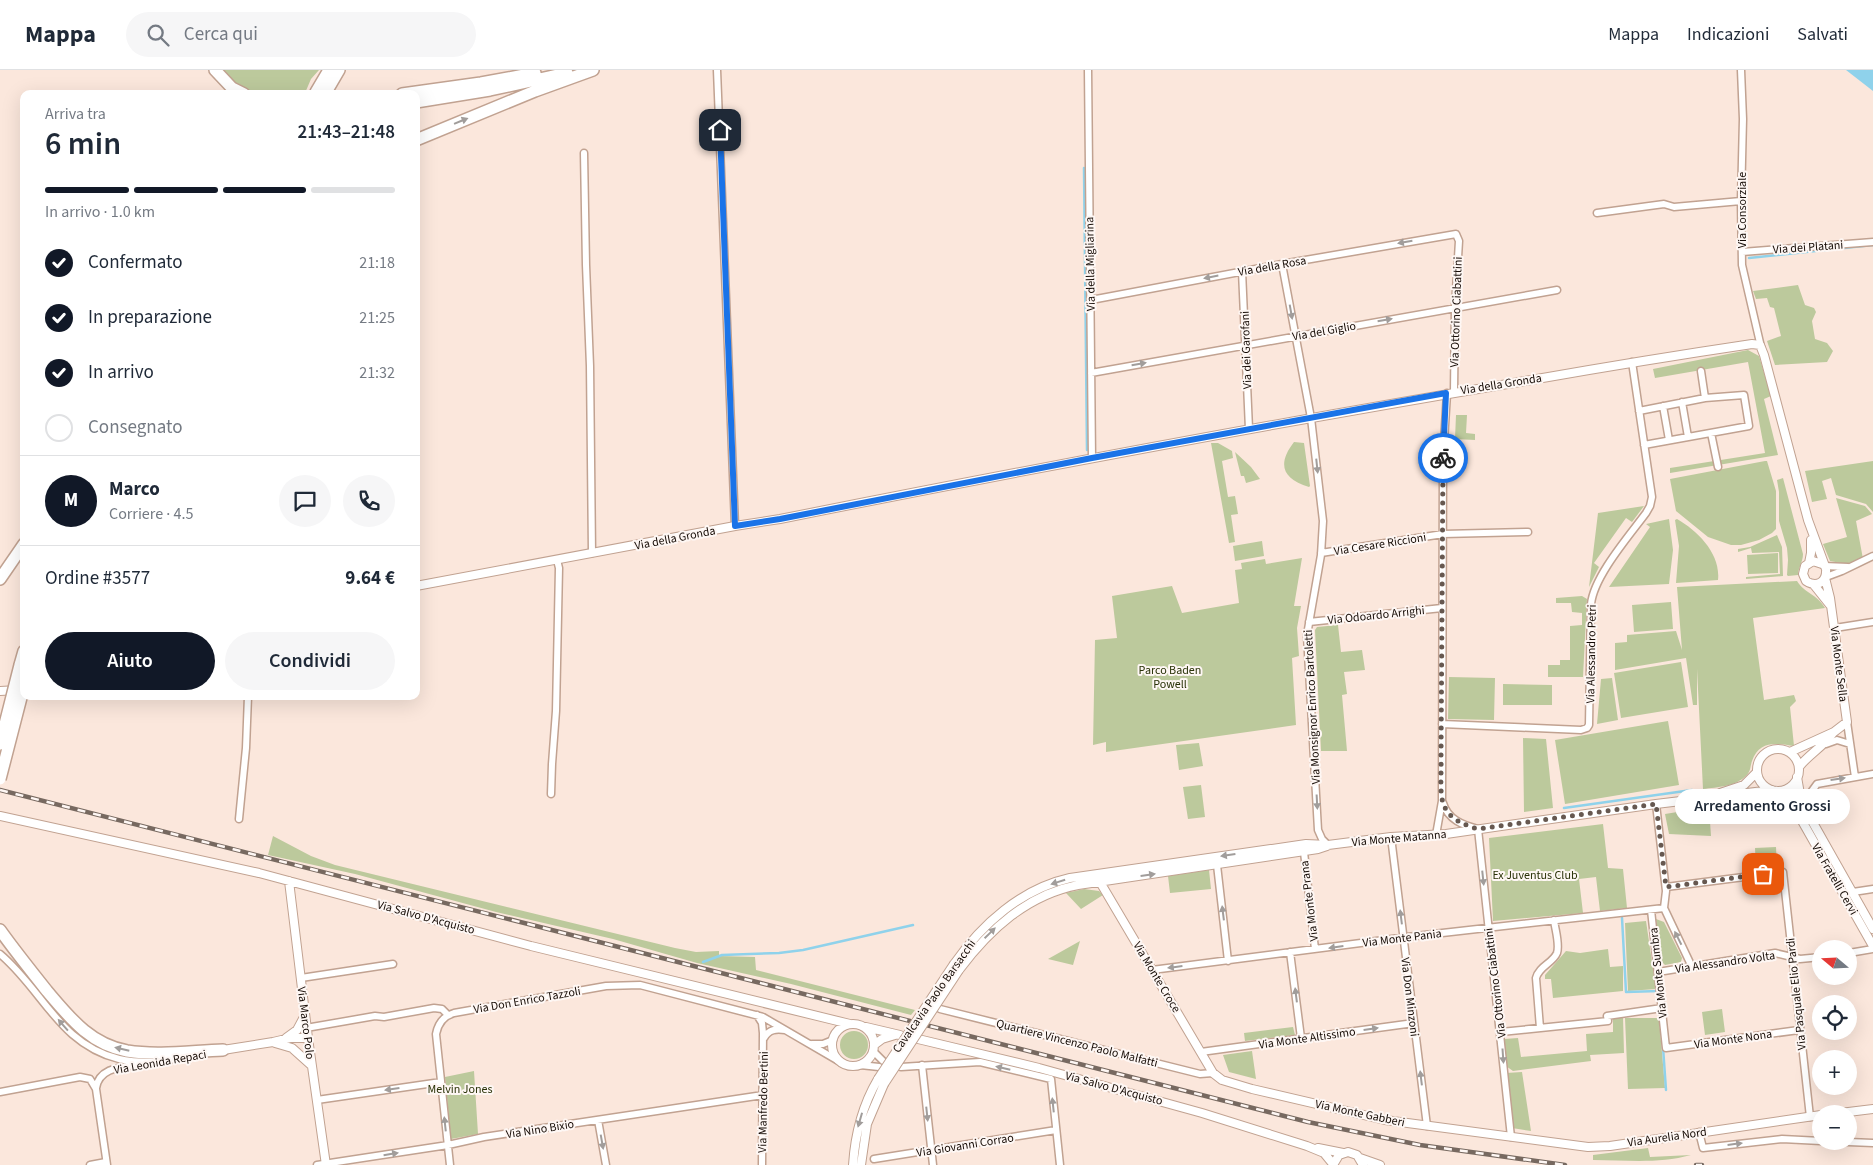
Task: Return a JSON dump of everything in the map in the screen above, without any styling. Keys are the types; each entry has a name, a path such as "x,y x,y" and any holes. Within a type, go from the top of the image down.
{"highway":[{"path":"208,70 216,83 224,90"},
{"path":"215,70 236,90"},
{"path":"319,90 324,70"},
{"path":"319,90 329,70"},
{"path":"321,90 339,70"},
{"path":"420,91 481,83 546,70"},
{"path":"420,101 490,90 576,70"},
{"path":"420,138 535,91 593,70"},
{"path":"0,579 20,550"},
{"path":"0,744 20,665"},
{"path":"0,779 20,700"},
{"path":"0,930 63,1011 79,1028 99,1042 122,1050 148,1053 223,1050"}],"street":[{"path":"717,70 735,526"},
{"name":"Via della Migliarina","path":"1088,70 1092,458"},
{"name":"Via Consorziale","path":"1741,70 1743,119 1742,252 1744,274 1761,347"},
{"path":"584,152 590,366 592,553"},
{"path":"1597,213 1664,204 1674,207 1741,201"},
{"name":"Via della Rosa","path":"1090,300 1454,234"},
{"name":"Via Ottorino Ciabattini","path":"1436,834 1442,801 1443,458 1450,393 1459,241 1454,234"},
{"name":"Via dei Platani","path":"1742,252 1873,242"},
{"name":"Via Monsignor Enrico Bartoletti","path":"1282,264 1311,418 1323,521 1321,553 1307,635 1318,830"},
{"name":"Via dei Garofani","path":"1242,271 1249,429"},
{"name":"Via del Giglio","path":"1091,373 1557,290"},
{"name":"Via della Gronda","path":"420,585 780,519 1092,458 1450,393 1752,344 1757,344 1761,347"},
{"path":"1761,347 1808,520 1823,565 1825,578"},
{"name":"Via Alessandro Petri","path":"1442,724 1582,730 1587,728 1589,722 1592,598 1605,570 1650,506 1652,498 1632,362"},
{"path":"1701,370 1705,398"},
{"path":"1639,411 1705,398 1744,395 1749,426 1644,445"},
{"path":"1682,402 1688,437"},
{"path":"1664,406 1669,440"},
{"path":"1712,433 1718,467"},
{"path":"1808,520 1811,548 1809,563"},
{"name":"Via Cesare Riccioni","path":"1321,553 1443,534 1528,532"},
{"path":"1852,566 1809,563 1804,568 1803,576 1809,583 1814,585 1873,556"},
{"path":"551,794 556,711 559,568 557,560"},
{"name":"Via Monte Sella","path":"1825,578 1835,628 1855,777"},
{"name":"Via Monte Sella","path":"1814,585 1831,607"},
{"name":"Via Odoardo Arrighi","path":"1309,622 1442,608"},
{"path":"1835,628 1873,622"},
{"path":"0,691 20,690"},
{"path":"239,819 246,748 248,700"},
{"path":"1790,752 1834,732 1847,722"},
{"path":"1826,744 1834,732"},
{"path":"1799,767 1807,758 1826,744 1838,740 1850,744"},
{"path":"1777,749 1790,752 1796,759 1799,767 1798,777 1790,786 1774,790 1761,782 1757,772 1758,761 1767,751 1777,749"},
{"name":"Via Monte Matanna","path":"1706,798 1744,785 1757,772"},
{"path":"1807,812 1808,797 1817,784 1873,774"},
{"name":"Via Fratelli Cervi","path":"1798,777 1801,799 1807,812 1873,929"},
{"name":"Via Monte Matanna","path":"1105,873 1305,848 1322,849 1328,845 1478,829 1656,804 1774,790"},
{"name":"Via Fratelli Cervi","path":"1774,790 1786,797 1793,805 1873,947"},
{"path":"1442,801 1447,813 1454,819 1478,829"},
{"path":"1656,804 1666,887 1664,908"},
{"name":"Via Salvo D'Acquisto","path":"0,816 290,881 531,946 899,1035 888,1037 874,1048 868,1060 860,1065"},
{"name":"Via Ottorino Ciabattini","path":"1478,829 1512,1137"},
{"path":"1318,830 1322,839 1328,845"},
{"path":"1305,848 1318,830"},
{"name":"Via Don Minzoni","path":"1391,837 1427,1126"},
{"name":"Via Monte Matanna","path":"1100,882 1217,865 1305,848"},
{"name":"Via Monte Prana","path":"1305,848 1315,949"},
{"path":"1217,865 1228,961"},
{"name":"Via Pasquale Elio Pardi","path":"1666,887 1782,872 1810,1117"},
{"name":"Cavalcavia Paolo Barsacchi","path":"853,1165 854,1147 860,1120 868,1098 881,1082 984,927 1021,898 1056,882 1105,873"},
{"name":"Via Marco Polo","path":"290,881 306,1028 326,1164"},
{"name":"Cavalcavia Paolo Barsacchi","path":"956,967 987,936 1024,906 1063,888 1100,882"},
{"name":"Via Monte Croce","path":"1100,882 1214,1073"},
{"path":"1853,892 1873,889"},
{"name":"Via Monte Sumbra","path":"1666,1048 1652,910 1664,908 1692,966"},
{"name":"Via Monte Pania","path":"1152,970 1403,938 1652,910"},
{"path":"1540,1028 1536,978 1539,970 1558,951 1554,920"},
{"path":"1858,950 1873,947"},
{"path":"1290,952 1302,1038"},
{"name":"Via Alessandro Volta","path":"1658,972 1775,953 1804,959 1812,958"},
{"path":"0,954 63,1026 83,1044 118,1059 153,1062"},
{"path":"301,978 393,964"},
{"name":"Via Don Enrico Tazzoli","path":"448,1015 597,987 625,984 650,986 757,1014 774,1022 786,1031 842,1063"},
{"path":"306,1028 375,1016 384,1018 434,1008 442,1009 448,1015 440,1023 436,1034 450,1165"},
{"path":"1501,1032 1608,1021 1607,1016 1662,1008"},
{"name":"Quartiere Vincenzo Paolo Malfatti","path":"940,1009 1200,1074 1214,1073"},
{"path":"285,1039 297,1030 305,1012"},
{"name":"Via Manfredo Bertini","path":"757,1014 762,1023 763,1039 762,1165"},
{"path":"818,1016 828,1022 834,1036 834,1053 842,1063 852,1066 881,1064 874,1048 871,1034 864,1027"},
{"name":"Via Monte Altissimo","path":"1201,1052 1414,1023"},
{"path":"811,1044 823,1044 850,1024"},
{"name":"Via Manfredo Bertini","path":"763,1039 772,1030 786,1031"},
{"name":"Via Monte Nona","path":"1666,1048 1800,1030"},
{"name":"Via Leonida Repaci","path":"96,1089 98,1079 108,1071 285,1039 308,1042"},
{"name":"Via Salvo D'Acquisto","path":"918,1039 1039,1068 1170,1103 1307,1146 1324,1154 1333,1164"},
{"path":"274,1042 290,1046 308,1042"},
{"path":"290,1046 312,1065"},
{"path":"901,1067 980,1062 1050,1079 1060,1165"},
{"path":"922,1066 933,1165"},
{"name":"Via Monte Gabberi","path":"1214,1073 1222,1080 1252,1089 1373,1117 1512,1137"},
{"path":"0,1092 84,1077 92,1080 96,1089 106,1164 90,1165"},
{"path":"317,1100 441,1082"},
{"name":"Cavalcavia Paolo Barsacchi","path":"861,1165 867,1124 881,1082"},
{"name":"Via Nino Bixio","path":"317,1165 448,1145 484,1137 763,1095"},
{"path":"1857,1111 1873,1109"},
{"name":"Via Aurelia Nord","path":"1512,1137 1596,1147 1810,1117"},
{"path":"598,1120 606,1165"},
{"name":"Via Giovanni Corrao","path":"874,1159 1056,1130"},
{"path":"1699,1132 1703,1148 1782,1139 1812,1140"},
{"path":"1857,1142 1873,1143"},
{"name":"Via Salvo D'Acquisto","path":"1307,1146 1353,1153 1362,1162 1380,1165"},
{"path":"1333,1164 1343,1152"}],"green space":[{"path":"219,70 319,70 311,79 306,90 246,90 230,81"},
{"path":"1798,285 1805,305 1814,308 1816,312 1812,321 1815,339 1827,343 1833,351 1827,362 1775,365 1767,341 1781,336 1774,308 1770,307 1767,298 1756,299 1753,291"},
{"path":"1748,350 1759,356 1771,396 1764,399 1778,455 1670,473 1670,468 1765,453 1748,362 1655,378 1653,369"},
{"path":"1456,415 1467,415 1466,433 1475,434 1475,440 1455,439"},
{"path":"1294,442 1304,443 1309,487 1293,480 1285,470 1285,457"},
{"path":"1211,443 1218,443 1232,451 1233,458 1222,461 1228,497 1235,496 1238,514 1231,515 1235,542 1229,543"},
{"path":"1235,452 1251,467 1260,479 1246,483 1244,476 1241,476"},
{"path":"1767,461 1776,491 1776,529 1772,533 1759,540 1741,545 1731,545 1708,537 1676,511 1670,479"},
{"path":"1873,461 1873,512 1866,504 1836,495 1831,478 1822,481 1827,499 1812,502 1805,471"},
{"path":"1783,478 1803,554 1798,575 1787,575 1787,548 1779,521 1777,480"},
{"path":"1836,498 1865,506 1872,514 1856,521 1863,559 1846,564 1830,561 1823,544 1847,537"},
{"path":"1644,506 1632,522 1626,518 1594,563 1599,567 1589,587 1598,513"},
{"path":"1669,519 1673,550 1669,584 1609,587 1650,527 1646,524"},
{"path":"1677,519 1693,530 1712,552 1718,570 1718,580 1676,583 1679,546 1675,520"},
{"path":"1777,535 1782,547 1783,576 1746,579 1746,577 1780,574 1779,552 1752,553 1751,548 1738,552 1738,549 1750,547"},
{"path":"1262,541 1264,556 1235,561 1233,546"},
{"path":"1778,553 1778,573 1748,574 1747,555"},
{"name":"Parco Baden Powell","path":"1302,558 1294,606 1301,606 1297,628 1299,656 1292,658 1296,725 1106,752 1106,742 1093,745 1095,640 1117,638 1112,596 1172,586 1182,613 1239,603 1235,570 1242,569 1241,563 1265,559 1266,564"},
{"path":"1797,581 1803,589 1818,599 1825,608 1753,618 1764,700 1794,695 1796,701 1790,707 1794,746 1769,744 1764,746 1755,754 1749,772 1742,779 1726,786 1703,789 1697,669 1697,705 1693,705 1686,658 1615,670 1615,643 1627,642 1627,635 1676,631 1682,650 1677,587"},
{"path":"1582,596 1587,599 1583,677 1548,677 1548,665 1560,665 1560,660 1570,660 1570,626 1582,625 1582,613 1572,612 1571,603 1556,603 1556,598"},
{"path":"1671,602 1673,629 1634,632 1632,605"},
{"path":"1338,625 1341,652 1362,650 1365,670 1344,672 1347,694 1342,695 1347,751 1321,751 1315,630 1317,627"},
{"path":"1681,662 1688,707 1621,718 1614,673"},
{"path":"1449,677 1495,678 1494,720 1448,719"},
{"path":"1612,678 1618,720 1597,724 1601,679"},
{"path":"1503,684 1552,685 1552,705 1503,705"},
{"path":"1668,721 1679,785 1565,804 1555,740"},
{"path":"1523,738 1546,739 1553,808 1524,812"},
{"path":"1199,743 1203,766 1179,770 1176,745"},
{"path":"1201,785 1205,817 1188,819 1183,787"},
{"path":"1709,807 1711,836 1669,834 1665,814"},
{"name":"Ex Juventus Club","path":"1603,824 1608,868 1623,869 1627,908 1600,911 1596,877 1579,879 1583,913 1493,921 1489,838"},
{"path":"273,836 311,856 335,865 675,948 696,952 719,951 719,956 755,957 756,970 915,1010 911,1015 791,984 697,963 613,939 496,912 355,874 268,855"},
{"path":"1776,847 1777,868 1756,869 1755,848"},
{"path":"1209,870 1211,889 1170,893 1168,876"},
{"path":"1084,889 1099,891 1103,895 1081,909 1066,893"},
{"path":"1656,919 1664,922 1682,958 1681,962 1665,965 1661,961"},
{"path":"1646,921 1656,989 1628,991 1625,923"},
{"path":"1080,941 1073,965 1048,959"},
{"path":"1608,949 1610,967 1623,966 1623,991 1553,998 1551,979 1545,979 1545,975 1566,951 1580,953"},
{"path":"1722,1009 1725,1032 1705,1035 1702,1012"},
{"path":"1623,1016 1624,1053 1590,1055 1591,1061 1513,1071 1506,1066 1504,1039 1518,1038 1521,1057 1587,1051 1586,1034 1613,1032 1613,1017"},
{"path":"1625,1018 1659,1018 1665,1088 1628,1089"},
{"path":"1293,1027 1295,1035 1245,1041 1244,1033"},
{"path":"854,1031 864,1035 868,1045 864,1055 854,1059 844,1055 840,1045 844,1035"},
{"path":"1252,1051 1256,1079 1229,1072 1223,1055"},
{"name":"Melvin Jones","path":"474,1071 478,1134 451,1139 445,1077"},
{"path":"1522,1072 1531,1131 1512,1128 1506,1073"},
{"path":"1648,1148 1650,1157 1691,1155 1655,1161 1593,1160 1593,1155"}],"water":[{"path":"1846,70 1873,70 1873,91"}],"waterway":[{"path":"1084,168 1087,450"},
{"path":"1749,258 1873,245"},
{"path":"1564,808 1692,790"},
{"path":"1622,918 1626,992 1659,991"},
{"path":"703,962 722,955 779,953 803,950 913,925"},
{"path":"1663,1047 1666,1090"}],"railway":[{"path":"0,790 1308,1122 1420,1145 1565,1165"},
{"path":"1696,1165 1702,1165"}],"way so far":[{"path":"1443,458 1441,757 1442,801 1447,813 1461,823 1478,829 1656,804 1666,887 1763,874"}],"place":[{"name":"Arredamento Grossi","path":"1763,874"}],"route":[{"path":"720,130 735,526 1446,393 1443,458"}]}
